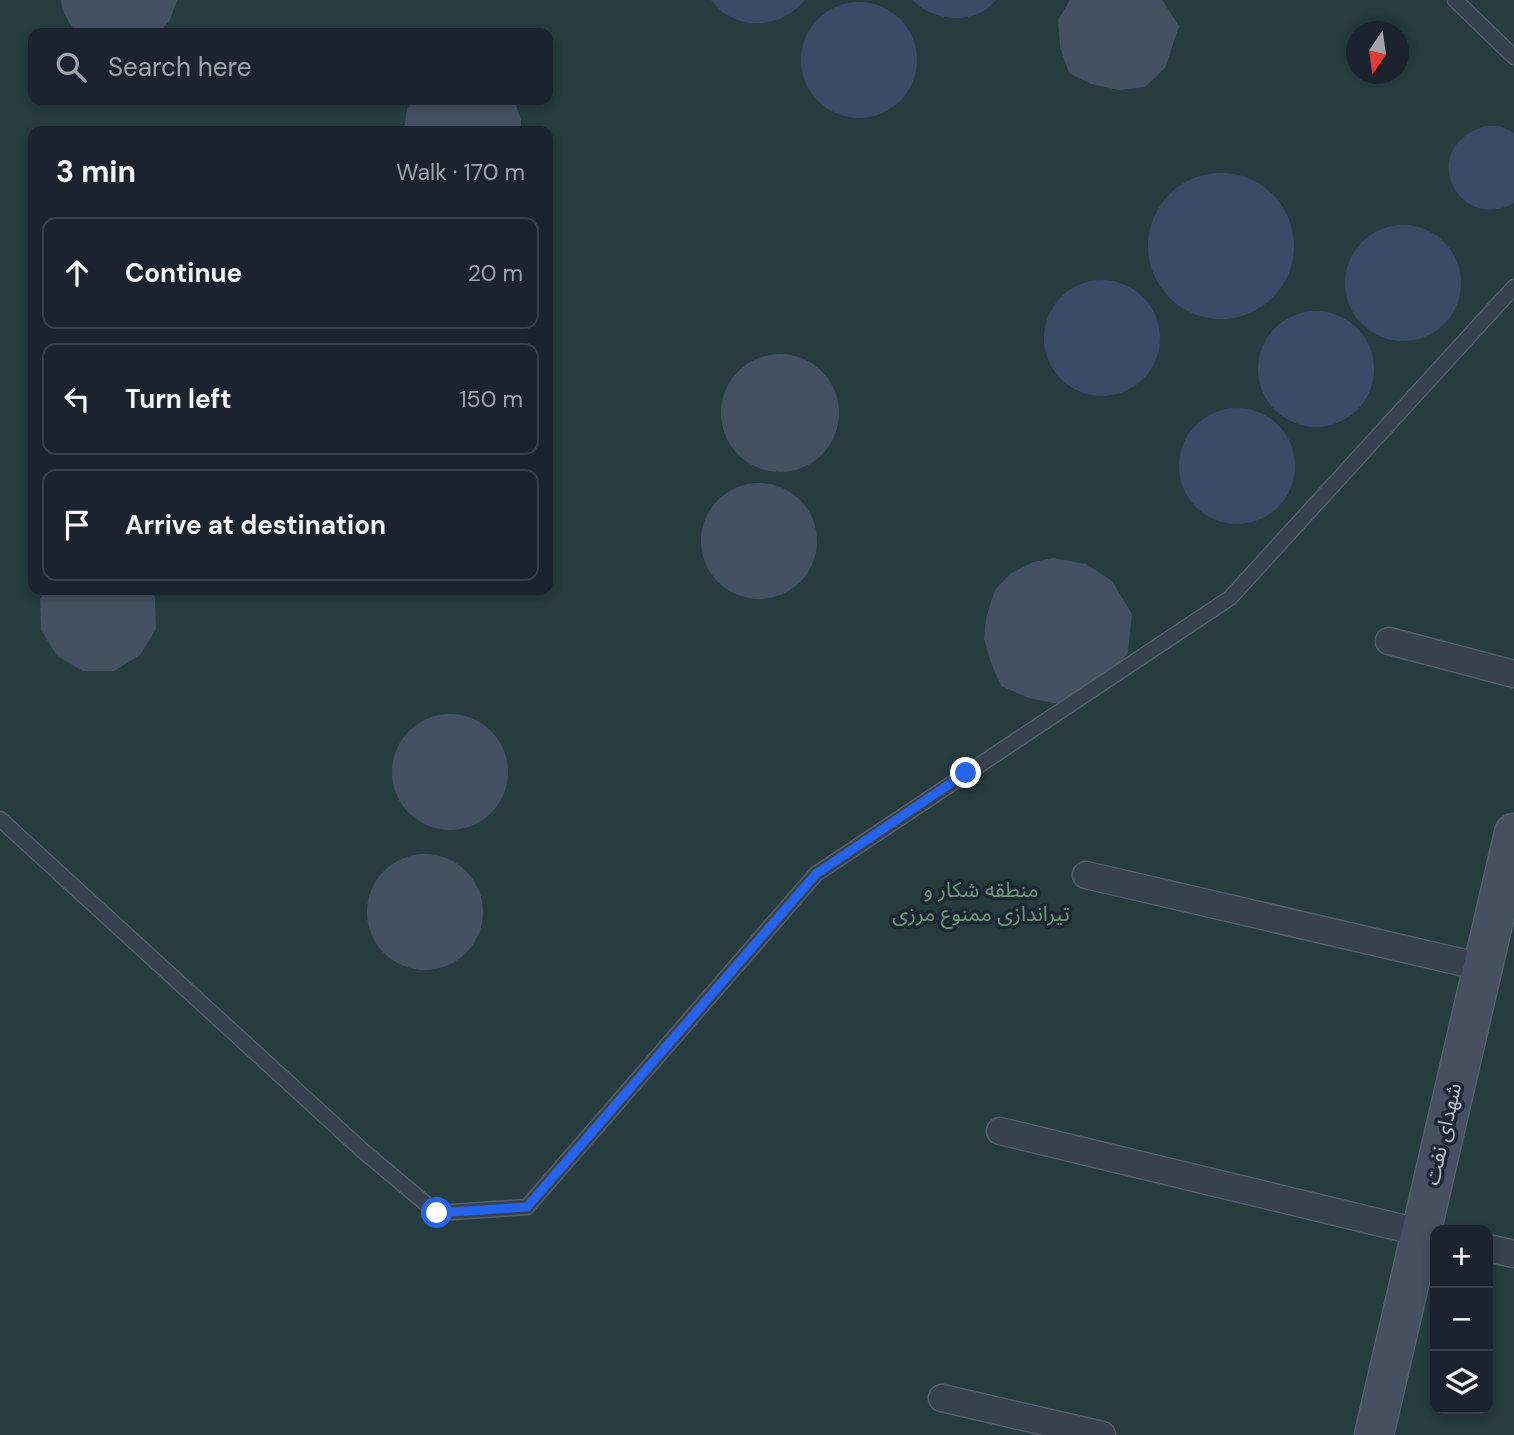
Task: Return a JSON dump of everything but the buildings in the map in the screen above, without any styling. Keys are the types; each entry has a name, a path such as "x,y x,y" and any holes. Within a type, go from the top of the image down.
{"main road":[{"name":"شهدای نفت","path":"1374,1435 1428,1234 1482,967 1514,833"}],"street":[{"path":"1389,642 1514,674"},
{"path":"1086,875 1482,967"},
{"path":"1000,1131 1428,1234"},
{"path":"1493,1249 1514,1254"},
{"path":"942,1398 1102,1435"}],"lane":[{"path":"1455,0 1514,57"},
{"path":"0,819 351,1140 437,1213 527,1207 816,874 1230,598 1514,287"}],"green space":[{"name":"منطقه شکار و تیراندازی ممنوع مرزی","path":"0,0 1514,0 1514,1435 0,1435"}],"water":[{"path":"711,0 805,0 788,15 777,20 756,23 733,18"},
{"path":"912,0 996,0 977,14 954,18 931,13"},
{"path":"859,2 881,6 900,19 913,38 917,60 913,82 900,101 881,114 859,118 837,114 818,101 805,82 801,60 805,38 818,19 837,6"},
{"path":"1485,126 1500,126 1514,133 1514,203 1494,209 1476,207 1462,198 1452,184 1449,168 1452,152 1464,137"},
{"path":"1221,173 1249,178 1273,194 1289,218 1294,246 1289,274 1273,298 1249,314 1221,319 1193,314 1169,298 1153,274 1148,246 1153,218 1169,194 1193,178"},
{"path":"1403,225 1425,229 1444,242 1457,261 1461,283 1457,305 1444,324 1425,337 1403,341 1381,337 1362,324 1349,305 1345,283 1349,261 1362,242 1381,229"},
{"path":"1102,280 1124,284 1143,297 1156,316 1160,338 1156,360 1143,379 1124,392 1102,396 1080,392 1061,379 1048,360 1044,338 1048,316 1061,297 1080,284"},
{"path":"1316,311 1338,315 1357,328 1370,347 1374,369 1370,391 1357,410 1338,423 1316,427 1294,423 1275,410 1262,391 1258,369 1262,347 1275,328 1294,315"},
{"path":"1237,408 1259,412 1278,425 1291,444 1295,466 1291,488 1278,507 1259,520 1237,524 1215,520 1196,507 1183,488 1179,466 1183,444 1196,425 1215,412"}],"route":[{"path":"437,1213 527,1207 816,874 966,773"}]}
